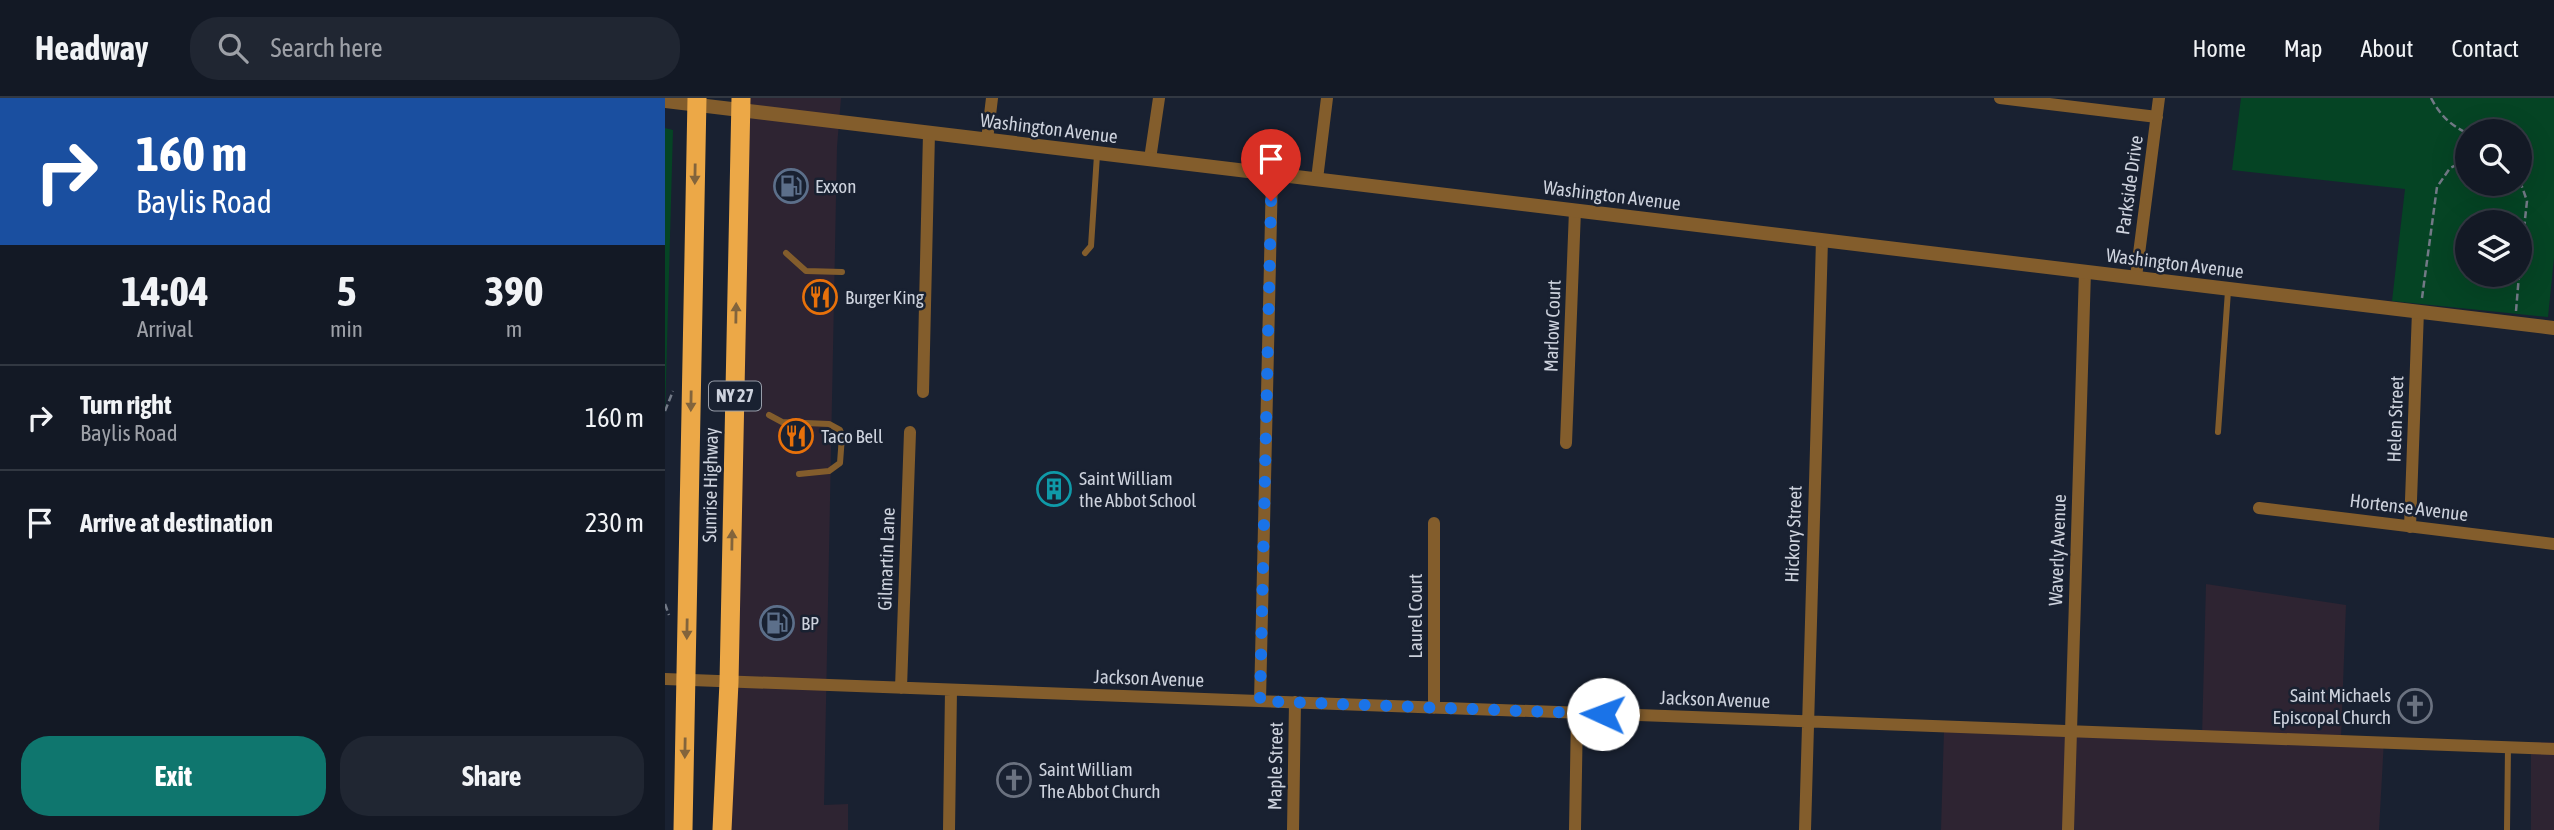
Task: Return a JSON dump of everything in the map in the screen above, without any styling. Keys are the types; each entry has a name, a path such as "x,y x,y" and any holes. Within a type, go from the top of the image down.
{"highway":[{"name":"Sunrise Highway","path":"683,830 697,102"},
{"name":"Sunrise Highway","path":"722,830 729,682 741,104"}],"street":[{"path":"987,140 992,98"},
{"path":"1150,159 1159,98"},
{"path":"1317,179 1327,98"},
{"path":"2000,98 2157,117"},
{"name":"Parkside Drive","path":"2136,278 2159,98"},
{"name":"Washington Avenue","path":"665,101 741,104 929,133 2228,289 2420,307 2554,328"},
{"path":"923,392 929,133"},
{"path":"1260,701 1272,174"},
{"name":"Marlow Court","path":"1566,443 1575,210"},
{"name":"Hickory Street","path":"1805,830 1822,240"},
{"name":"Waverly Avenue","path":"2069,830 2085,271"},
{"name":"Helen Street","path":"2410,527 2420,307"},
{"name":"Gilmartin Lane","path":"901,688 910,432"},
{"name":"Hortense Avenue","path":"2259,508 2554,544"},
{"name":"Laurel Court","path":"1434,523 1434,708"},
{"name":"Jackson Avenue","path":"665,679 2554,749"},
{"path":"949,830 951,690"},
{"name":"Maple Street","path":"1293,830 1295,702"},
{"path":"1576,830 1577,713"}],"lane":[{"path":"1085,253 1091,246 1097,153"},
{"path":"786,253 806,271 842,272"},
{"path":"2218,432 2228,289"},
{"path":"769,415 782,422 829,424 840,430 840,463 829,471 799,474"},
{"path":"2507,830 2508,747"}],"path":[{"path":"2431,98 2437,110 2455,128"},
{"path":"2420,307 2437,187 2450,168 2455,166"}],"shaded area":[{"path":"747,98 841,98 837,147 824,805 848,804 848,830 724,830"},
{"path":"2206,584 2346,605 2341,738 2384,740 2379,830 1941,830 1944,730 2202,737"},
{"path":"2531,742 2554,742 2554,830 2531,830"}],"green space":[{"path":"2241,98 2554,98 2554,258 2548,317 2392,301 2405,189 2232,170"},
{"path":"665,128 673,130 665,416"}],"place":[{"name":"Exxon","path":"791,186"},
{"name":"Burger King","path":"820,297"},
{"name":"Taco Bell","path":"796,436"},
{"name":"Saint William the Abbot School","path":"1054,489"},
{"name":"BP","path":"777,623"},
{"name":"Saint Michaels Episcopal Church","path":"2415,706"},
{"name":"Saint William The Abbot Church","path":"1014,780"}],"route":[{"path":"1271,201 1260,701 1603,714"}]}
